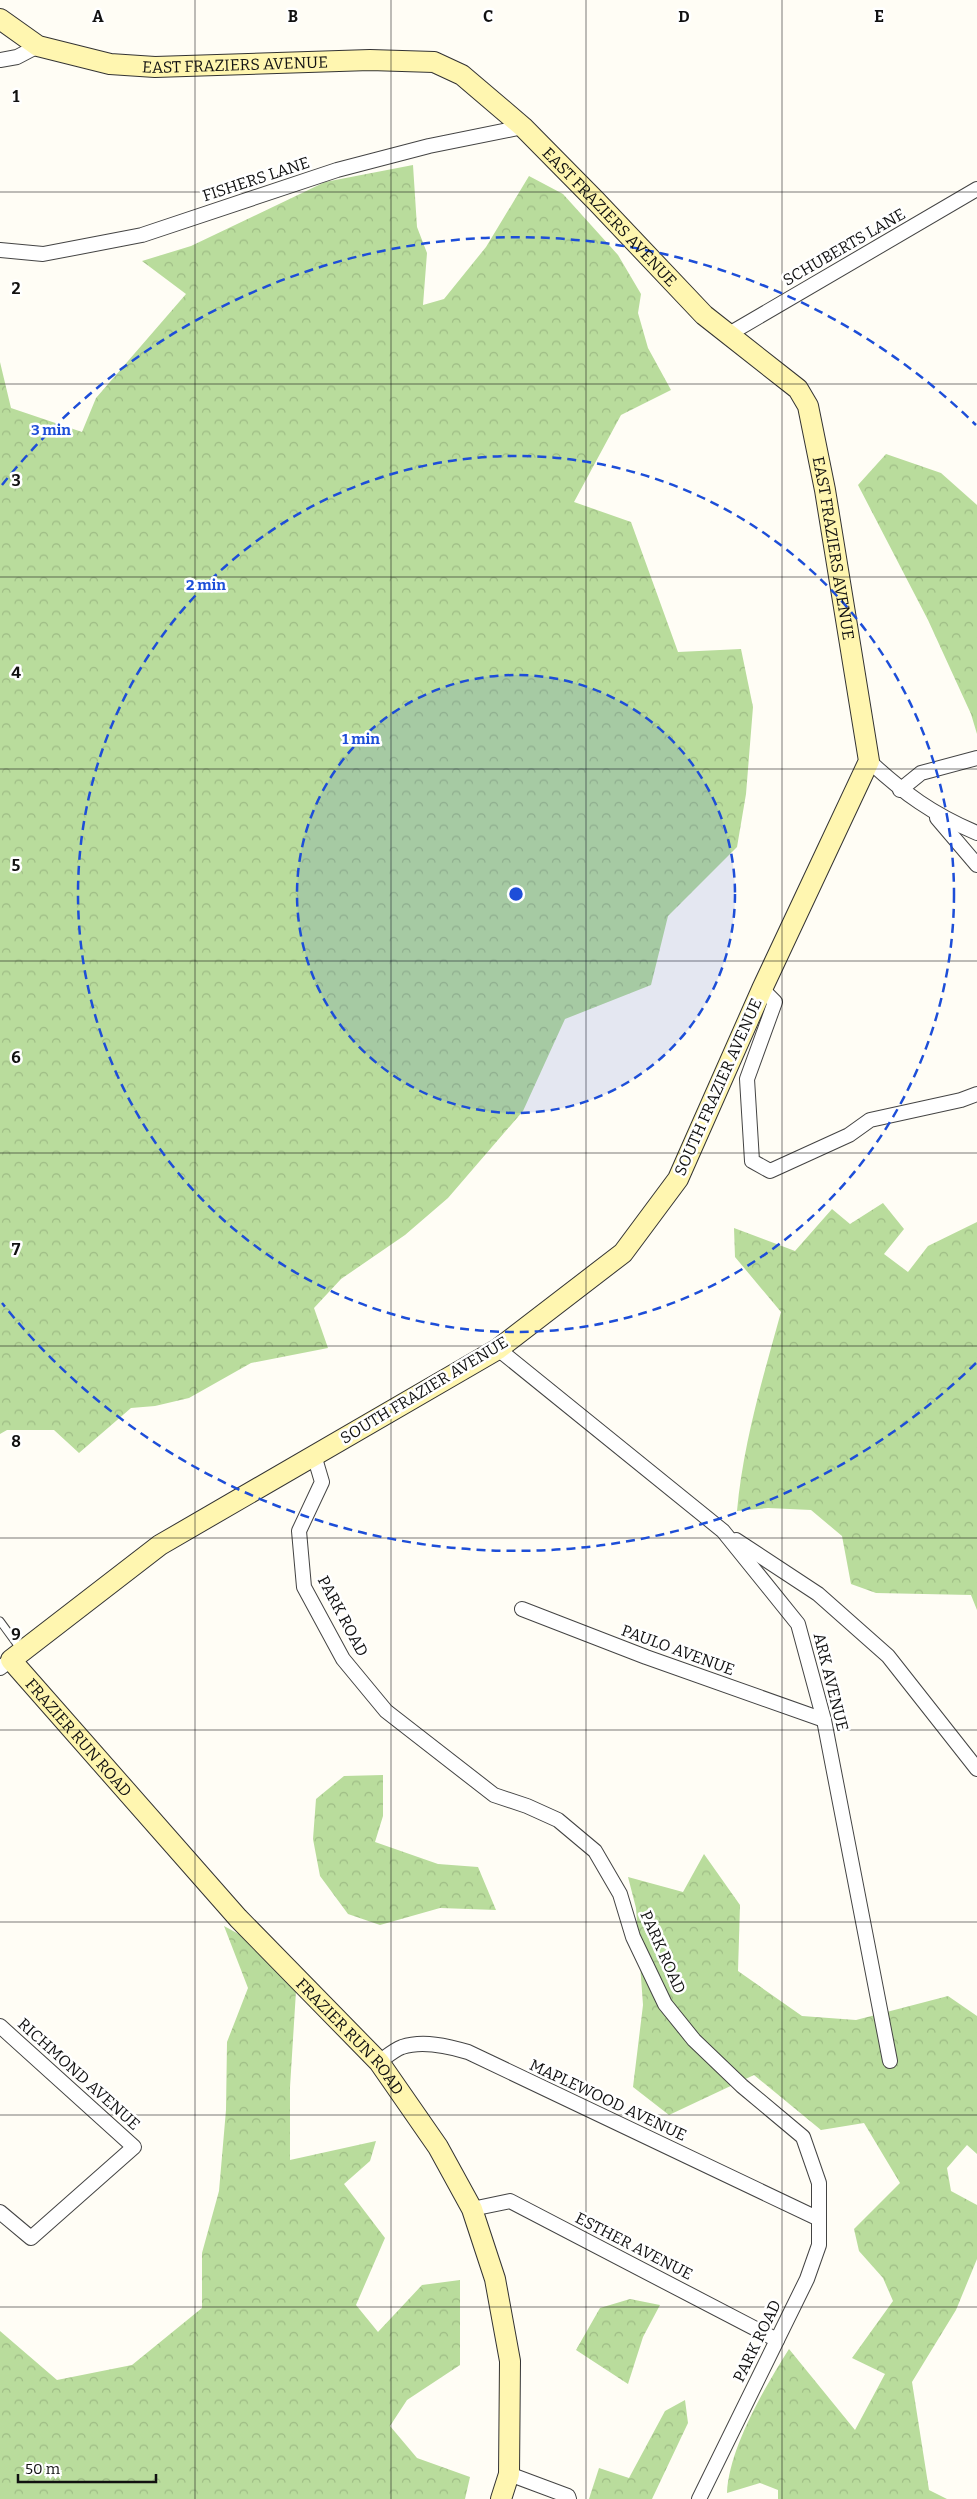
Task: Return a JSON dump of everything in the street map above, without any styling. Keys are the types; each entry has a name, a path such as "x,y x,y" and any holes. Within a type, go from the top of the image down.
{"street":[{"path":"0,19 38,46 17,57 0,60"},
{"name":"EAST FRAZIERS AVENUE","path":"38,46 110,64 155,67 370,60 434,62 462,75 522,127 596,201 704,315 798,389 808,406 825,490 869,762"},
{"name":"FISHERS LANE","path":"0,250 43,254 142,235 346,168 429,146 522,127"},
{"name":"SCHUBERTS LANE","path":"729,334 977,189"},
{"path":"900,790 922,773 977,758"},
{"path":"869,762 900,790 933,813 977,833"},
{"name":"SOUTH FRAZIER AVENUE","path":"11,1659 160,1545 498,1350 622,1253 678,1179 762,989 869,762"},
{"path":"933,813 977,865"},
{"path":"762,989 775,1002 748,1079 752,1161 770,1171 849,1135 870,1120 961,1100 977,1094"},
{"name":"ARK AVENUE","path":"498,1350 723,1531 798,1624 824,1720 890,2061"},
{"name":"PARK ROAD","path":"314,1455 322,1482 299,1531 304,1587 343,1660 386,1711 494,1795 527,1806 558,1820 594,1850 620,1894 633,1937 666,2004 694,2040 735,2080 803,2137 819,2183 819,2245 807,2279 699,2499"},
{"path":"723,1531 818,1594 888,1656 977,1769"},
{"name":"PAULO AVENUE","path":"522,1609 646,1657 824,1720"},
{"name":"FRAZIER RUN ROAD","path":"11,1659 238,1918 379,2062 438,2147 472,2209 495,2279 510,2361 509,2474 501,2499"},
{"name":"RICHMOND AVENUE","path":"0,2026 134,2147 31,2238 0,2212"},
{"name":"MAPLEWOOD AVENUE","path":"379,2062 402,2047 445,2045 468,2052 819,2219"},
{"name":"ESTHER AVENUE","path":"472,2209 510,2202 777,2340"},
{"path":"509,2474 568,2496 569,2499"}],"lane":[{"path":"0,1621 11,1659"}],"green space":[{"path":"413,165 417,227 427,253 423,305 444,299 486,247 529,176 563,194 618,255 641,294 638,313 648,348 671,390 621,415 574,502 631,522 678,652 741,649 753,707 746,794 737,847 668,916 651,985 565,1019 523,1111 448,1198 405,1235 341,1279 314,1308 328,1348 251,1363 189,1398 155,1406 131,1408 79,1453 54,1430 7,1430 0,1434 0,362 11,408 82,432 96,398 186,294 142,261 191,246 325,182"},
{"path":"886,454 941,473 977,505 977,734 971,714 928,620 858,485"},
{"path":"883,1203 904,1229 884,1254 908,1272 928,1246 977,1222 977,1610 971,1595 876,1593 851,1584 842,1536 811,1510 768,1508 737,1511 749,1436 781,1312 735,1257 734,1228 795,1251 832,1209 850,1224"},
{"path":"383,1775 383,1816 375,1842 438,1864 478,1867 496,1910 440,1908 380,1925 348,1914 320,1876 313,1839 316,1799 344,1776"},
{"path":"704,1854 740,1905 738,1971 802,2016 856,2020 948,1996 977,2016 977,2154 967,2145 947,2168 951,2191 977,2205 977,2259 956,2310 912,2382 929,2490 947,2499 778,2499 778,2490 760,2483 727,2493 729,2475 741,2438 759,2399 789,2349 855,2430 885,2374 852,2358 893,2301 883,2278 859,2251 854,2229 900,2183 864,2123 821,2130 754,2075 669,2115 633,2087 643,2005 636,1908 628,1877 683,1892"},
{"path":"224,1926 255,1943 296,1991 290,2087 290,2160 376,2141 370,2161 344,2184 385,2238 356,2305 378,2332 422,2285 460,2280 460,2365 407,2400 390,2426 417,2458 470,2477 465,2499 0,2499 0,2331 57,2380 132,2365 202,2308 202,2253 219,2191 226,2110 227,2042 248,1988"},
{"path":"630,2299 660,2305 643,2337 628,2384 576,2350 600,2308"},
{"path":"685,2400 688,2423 652,2499 589,2499 599,2468 629,2478 665,2411"}]}
